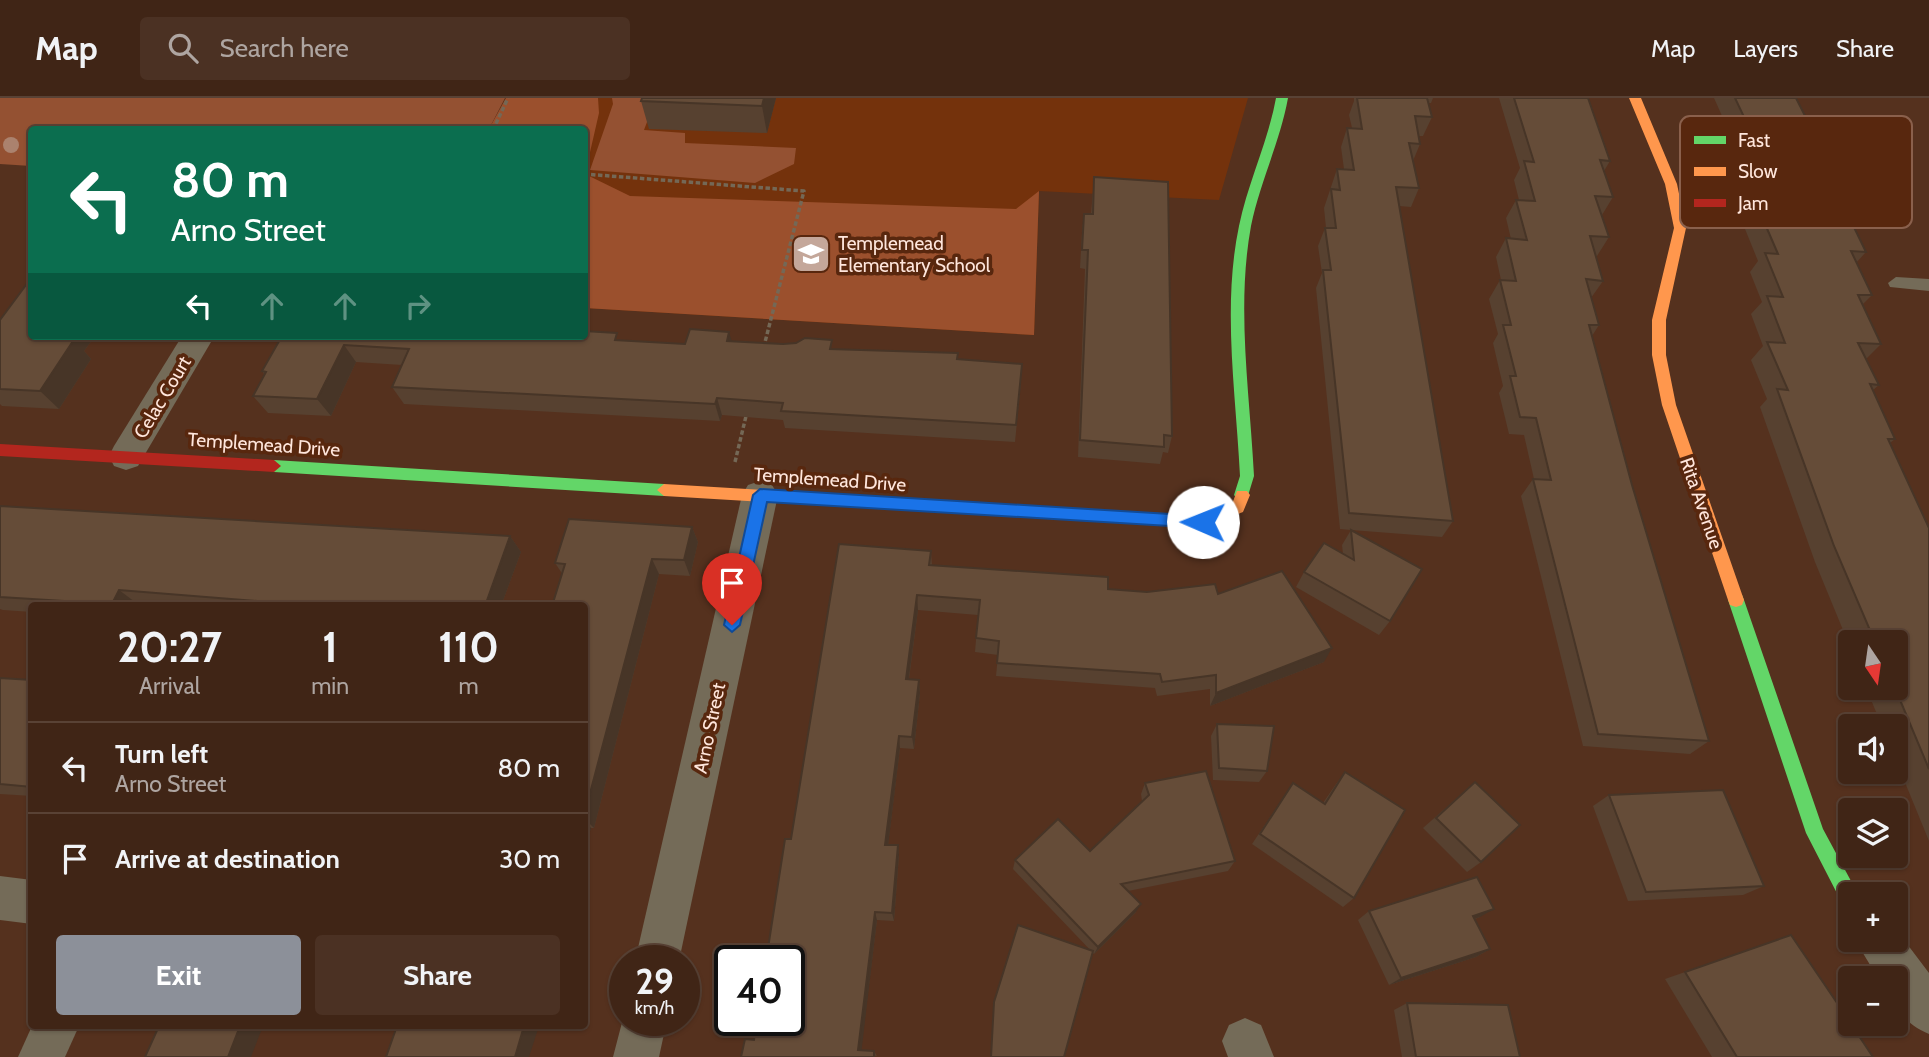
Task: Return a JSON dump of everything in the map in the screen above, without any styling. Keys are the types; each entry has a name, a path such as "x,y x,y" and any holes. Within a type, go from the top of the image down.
{"street":[{"name":"Templemead Drive","path":"0,450 1167,522 1203,522 1238,509 1247,477 1240,330 1245,226 1278,125 1282,98"},
{"name":"Rita Avenue","path":"1635,98 1671,184 1680,228 1659,320 1659,355 1669,405 1815,833 1841,882"},
{"name":"Celac Court","path":"126,456 196,340"},
{"name":"Arno Street","path":"660,945 743,494"},
{"path":"0,898 28,902"},
{"path":"1886,952 1929,1011"},
{"path":"41,1057 55,1029"},
{"path":"636,1057 641,1036"}],"lane":[{"path":"1896,283 1929,285"}],"path":[{"path":"494,126 508,98"},
{"path":"588,174 804,191 764,349"},
{"path":"743,494 750,401"}],"shaded area":[{"path":"0,98 505,98 491,126 28,126 28,166 0,164"},
{"name":"Templemead Elementary School","path":"506,98 1248,98 1219,200 1039,191 1034,335 588,308 588,126 491,126"},
{"path":"506,98 598,98 599,113 588,161 588,126 491,126"},
{"path":"612,98 656,98 644,130 685,133 685,143 796,148 794,164 755,183 590,170 613,104"},
{"path":"588,175 630,196 1016,209 1039,191 1034,335 588,308"}],"building":[{"path":"642,98 764,98 762,106 641,101"},
{"path":"1357,98 1427,98 1432,117 1415,116 1420,144 1409,143 1419,188 1396,187 1453,521 1349,513 1323,270 1331,270 1325,228 1336,228 1331,189 1340,190 1337,169 1354,170 1347,128 1362,129"},
{"path":"1514,98 1588,98 1610,161 1600,160 1613,197 1595,196 1609,237 1590,236 1603,281 1586,279 1599,325 1589,325 1632,485 1709,741 1598,734 1533,479 1551,480 1536,418 1520,417 1510,376 1516,376 1503,325 1511,325 1500,280 1516,281 1506,238 1527,240 1516,200 1535,201 1524,161 1534,162"},
{"path":"1735,98 1796,98 1805,116 1744,116"},
{"path":"1094,177 1168,182 1172,436 1164,435 1164,447 1080,440 1088,250 1082,250 1084,214 1093,214"},
{"path":"1767,228 1854,228 1866,252 1851,251 1872,295 1858,295 1881,344 1858,343 1879,385 1870,384 1895,439 1888,439 1929,528 1929,769 1900,700 1908,700 1908,630 1870,630 1834,546 1777,389 1788,390 1767,342 1785,343 1767,296 1783,297 1765,253 1778,254"},
{"path":"28,282 28,340 73,341 40,391 0,389 0,320"},
{"path":"690,329 729,332 727,341 783,344 796,343 805,338 832,340 830,349 958,353 957,359 1022,364 1016,425 781,411 783,403 717,398 715,404 392,387 409,349 344,345 317,399 253,396 266,372 262,371 280,340 588,340 588,331 617,333 615,340 685,344"},
{"path":"0,506 510,536 486,602 270,602 119,590 113,602 0,597"},
{"path":"569,519 692,527 684,560 652,559 588,801 588,602 553,602 565,564 555,563"},
{"path":"1351,530 1422,569 1390,621 1304,572 1324,543 1354,560"},
{"path":"839,544 931,551 929,565 1108,577 1108,589 1147,592 1215,584 1218,594 1282,571 1332,648 1216,693 1216,675 1162,682 1160,674 997,663 999,641 976,638 980,600 917,595 906,679 919,680 912,737 899,736 885,845 898,845 892,913 875,912 858,1050 874,1051 874,1057 741,1057 745,1039 754,1040 755,1036 805,1036 805,945 768,945 785,839 791,839"},
{"path":"0,678 28,680 28,787 0,784"},
{"path":"1217,724 1274,726 1267,771 1219,768"},
{"path":"1206,771 1235,861 1121,884 1141,904 1098,947 1015,860 1058,819 1090,851 1149,795 1145,783"},
{"path":"1345,772 1405,810 1354,898 1260,834 1293,783 1325,804"},
{"path":"1475,782 1520,825 1481,862 1436,818"},
{"path":"1723,790 1764,886 1646,892 1609,795"},
{"path":"1477,877 1494,909 1473,916 1490,949 1401,978 1369,911"},
{"path":"1018,925 1093,951 1064,1057 991,1057 994,1002"},
{"path":"1791,935 1838,1004 1838,1036 1859,1036 1873,1057 1737,1057 1685,972"},
{"path":"1407,1003 1508,1005 1520,1057 1416,1057"},
{"path":"158,1029 239,1029 228,1057 145,1057"},
{"path":"396,1029 523,1029 515,1057 386,1057"}],"traffic: fast":[{"path":"1242,495 1247,476 1238,317 1241,254 1249,210 1275,131 1282,98"},
{"path":"274,466 664,490"},
{"path":"1736,600 1815,833 1841,882"}],"traffic: slow":[{"path":"1635,98 1671,184 1680,228 1659,320 1659,355 1669,405 1736,600"},
{"path":"664,490 1203,522 1238,508 1242,495"}],"traffic: jam":[{"path":"0,450 274,466"}],"place":[{"name":"Templemead Elementary School","path":"811,254"}],"route":[{"path":"732,625 760,495 1167,522 1203,522"}]}
